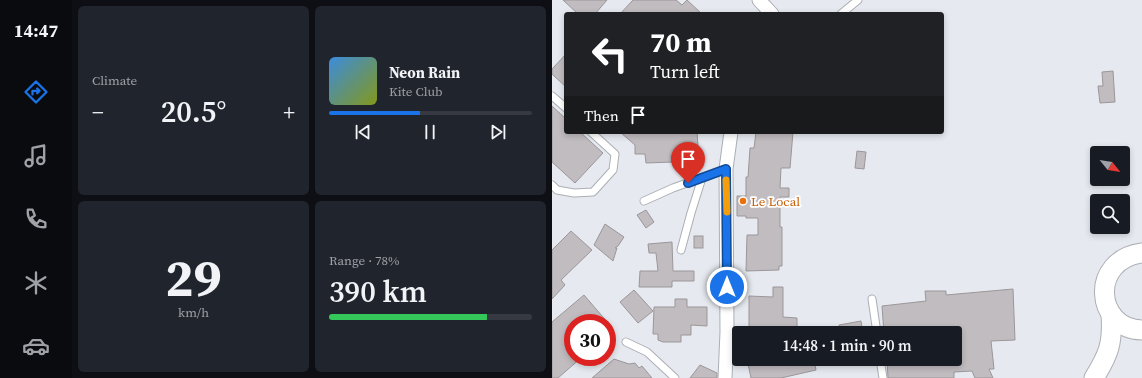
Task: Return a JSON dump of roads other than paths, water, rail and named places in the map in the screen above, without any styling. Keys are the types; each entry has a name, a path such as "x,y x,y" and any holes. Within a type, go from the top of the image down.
{"main road":[{"path":"1140,330 1124,325 1117,320 1111,314 1106,305 1104,295 1108,274 1114,266 1131,254 1142,253"},
{"path":"1094,378 1109,351 1112,327 1111,314"},
{"path":"1109,351 1128,336 1140,330"}],"street":[{"path":"759,0 770,12"},
{"path":"725,378 728,332 726,169 731,134"}],"lane":[{"path":"843,12 858,0"},
{"path":"552,96 564,106"},
{"path":"552,185 557,190 593,192 613,170 615,154 593,134"},
{"path":"644,201 673,188 726,169"},
{"path":"681,250 702,178"},
{"path":"872,299 876,326"},
{"path":"626,342 646,352 675,378"},
{"path":"881,366 883,378"}],"place":[{"name":"Le Local","path":"743,201"}]}
